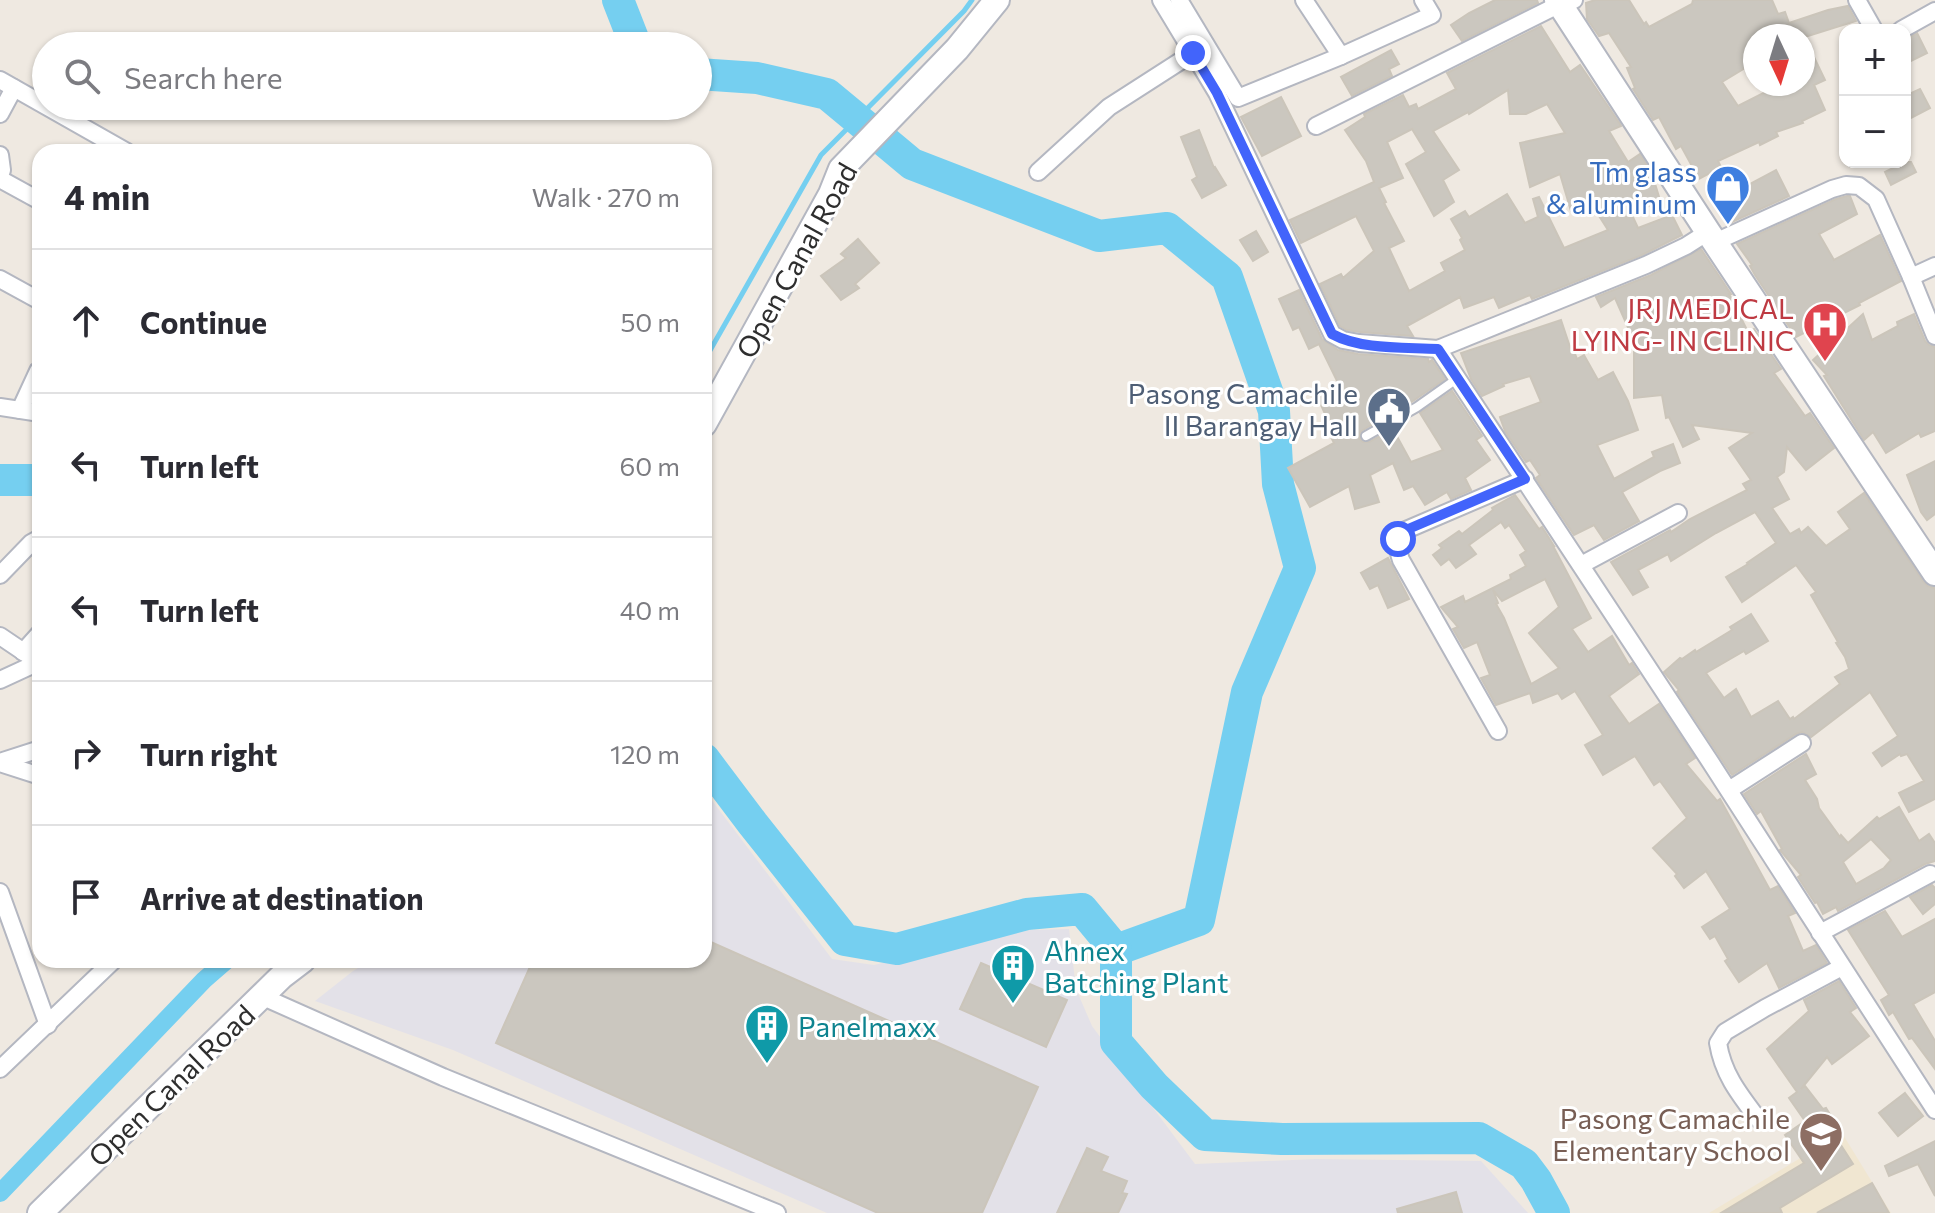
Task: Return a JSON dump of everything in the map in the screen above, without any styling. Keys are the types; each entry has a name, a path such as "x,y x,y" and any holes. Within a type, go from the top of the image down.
{"main road":[{"name":"Open Canal Road","path":"712,410 831,194 841,169 957,49 997,0"},
{"path":"1564,1 1712,237 1935,573"},
{"name":"Open Canal Road","path":"40,1213 292,968"}],"street":[{"path":"1161,0 1217,93 1332,334 1343,340 1438,349 1686,246 1846,185 1859,186 1876,199 1935,336"},
{"path":"1179,0 1238,98 1432,15 1423,0"},
{"path":"1304,0 1341,56"},
{"path":"1857,0 1871,24"},
{"path":"1316,126 1564,1"},
{"path":"1911,24 1935,11"},
{"path":"1038,172 1109,107 1193,53"},
{"path":"0,114 7,84 32,98"},
{"path":"71,120 113,144"},
{"path":"0,155 0,178 32,196"},
{"path":"1911,277 1935,266"},
{"path":"0,279 32,297"},
{"path":"1438,349 1729,790 1935,1110"},
{"path":"20,410 32,384"},
{"path":"0,407 32,412"},
{"path":"1498,731 1397,548 1398,539 1406,530 1525,479"},
{"path":"1581,565 1678,513"},
{"path":"0,575 32,542"},
{"path":"0,636 32,658"},
{"path":"23,652 32,642"},
{"path":"0,680 32,666"},
{"path":"1729,790 1802,743"},
{"path":"0,763 32,752"},
{"path":"0,763 32,773"},
{"path":"1820,933 1930,874"},
{"path":"0,892 48,1025"},
{"path":"1758,1119 1731,1084 1723,1067 1718,1043 1725,1032 1842,967"},
{"path":"0,1069 106,968"},
{"path":"261,996 443,1077 777,1213"}],"lane":[{"path":"1366,436 1417,407 1458,378"}],"shaded area":[{"path":"712,801 832,959 874,965 1030,930 1069,929 1076,989 1092,1026 1195,1164 1316,1159 1481,1161 1528,1213 827,1213 453,1050 315,1001 358,968 712,968"},
{"name":"Pasong Camachile Elementary School","path":"1842,1133 1891,1213 1709,1213"}],"building":[{"path":"1495,0 1537,0 1538,3 1462,41 1451,25"},
{"path":"1629,0 1649,27 1692,4 1693,0 1772,0 1778,14 1785,12 1789,23 1848,6 1856,21 1815,34 1815,24 1743,24 1743,69 1722,82 1738,106 1758,96 1815,96 1815,87 1825,110 1803,123 1776,132 1778,136 1760,145 1759,142 1718,161 1721,167 1699,179 1681,146 1676,149 1659,117 1653,120 1633,89 1627,68 1631,67 1609,33 1599,36 1587,19 1586,3"},
{"path":"1541,26 1570,72 1580,65 1620,124 1609,131 1628,162 1640,154 1652,174 1660,200 1632,215 1638,228 1672,215 1682,235 1642,255 1532,299 1530,295 1499,308 1494,297 1464,308 1460,297 1407,326 1413,336 1360,332 1340,326 1320,284 1341,274 1343,278 1374,251 1356,216 1301,243 1290,220 1374,182 1366,161 1345,130 1365,117 1364,114 1403,95 1409,107 1416,104 1418,109 1456,89 1447,73","holes":["1508,90 1510,114 1526,114 1547,104 1565,133 1520,143 1530,187 1560,174 1571,211 1592,205 1608,230 1564,248 1539,197 1533,199 1538,217 1525,223 1507,194 1469,217 1465,211 1451,219 1465,250 1441,263 1445,271 1409,291 1389,248 1404,241 1379,188 1403,178 1387,142 1412,129 1426,152 1406,164 1434,216 1454,202 1443,180 1459,170 1433,131"]},
{"path":"1917,33 1927,53 1911,61 1911,36"},
{"path":"1391,50 1399,64 1389,69 1392,76 1352,96 1341,77"},
{"path":"1815,59 1825,80 1815,85"},
{"path":"1920,89 1930,108 1911,118 1911,96"},
{"path":"1281,97 1301,136 1262,156 1241,117"},
{"path":"1199,130 1214,168 1226,185 1202,198 1192,180 1197,177 1181,137"},
{"path":"1911,162 1916,172 1891,185 1885,172 1893,168 1911,168"},
{"path":"1776,170 1789,196 1730,223 1720,197"},
{"path":"1850,196 1857,214 1819,234 1834,260 1880,235 1901,281 1796,337 1737,244"},
{"path":"1256,231 1268,252 1253,261 1240,240"},
{"path":"858,239 879,263 855,284 859,288 841,300 821,276 846,258 841,254"},
{"path":"1701,249 1731,294 1748,332 1754,329 1781,369 1774,373 1805,416 1810,413 1834,448 1806,470 1787,447 1784,472 1777,477 1789,499 1772,508 1790,534 1799,529 1801,533 1808,527 1826,546 1850,529 1838,512 1864,493 1923,581 1935,588 1935,799 1909,812 1899,793 1924,781 1907,754 1900,754 1882,766 1873,753 1898,736 1870,692 1811,737 1802,732 1796,734 1732,775 1677,692 1679,690 1664,672 1680,658 1732,630 1730,627 1751,614 1768,641 1706,673 1724,698 1736,689 1751,717 1778,701 1790,719 1794,719 1840,684 1835,677 1849,669 1838,642 1811,595 1816,592 1796,565 1742,602 1726,577 1776,543 1755,512 1671,561 1668,554 1638,570 1648,587 1633,595 1611,562 1747,490 1743,484 1751,480 1729,448 1752,433 1692,425 1699,439 1683,447 1669,417 1666,418 1662,395 1634,398 1634,341 1615,298 1601,307 1596,297 1651,275"},
{"path":"1299,290 1322,339 1338,350 1432,360 1445,379 1363,430 1360,439 1369,442 1393,429 1411,462 1443,450 1420,413 1452,391 1482,436 1476,440 1490,460 1465,478 1471,490 1451,499 1447,492 1425,505 1413,486 1404,490 1393,463 1370,475 1379,502 1355,509 1349,486 1310,507 1288,468 1334,443 1325,425 1329,423 1318,398 1341,389 1319,344 1309,349 1299,327 1293,330 1279,299"},
{"path":"1863,314 1872,340 1914,314 1925,341 1935,347 1935,431 1921,437 1919,433 1886,453 1873,432 1864,440 1824,376 1827,375 1813,360"},
{"path":"1561,320 1577,359 1584,355 1598,380 1613,372 1638,430 1597,445 1614,479 1654,457 1652,452 1673,444 1680,463 1622,492 1639,521 1604,540 1594,525 1574,535 1536,478 1540,475 1530,460 1526,462 1505,431 1500,417 1541,402 1530,376 1503,384 1482,396 1471,379 1461,353"},
{"path":"1935,461 1935,514 1927,520 1907,475"},
{"path":"1515,495 1539,529 1542,527 1591,618 1572,629 1588,652 1612,636 1629,665 1632,663 1639,674 1609,696 1629,724 1659,704 1695,758 1686,764 1717,801 1720,799 1770,890 1778,886 1795,913 1788,916 1803,951 1816,945 1827,963 1779,988 1767,963 1739,982 1725,961 1728,959 1715,936 1710,939 1702,927 1730,909 1706,871 1684,888 1675,876 1677,874 1653,848 1687,818 1660,781 1654,785 1635,756 1603,775 1585,745 1603,735 1575,691 1562,699 1558,693 1533,703 1530,693 1496,705 1481,678 1490,675 1477,642 1464,648 1453,629 1458,627 1441,607 1463,596 1465,602 1511,579 1510,575 1526,566 1520,555 1526,551 1509,525 1505,528 1501,522 1469,545 1476,554 1456,568 1449,559 1441,565 1433,555 1442,548 1439,545 1459,531 1462,534 1492,508","holes":["1545,579 1559,607 1529,633 1559,668 1531,684 1496,604 1493,590 1502,601"]},
{"path":"1388,558 1409,599 1388,608 1378,585 1370,589 1361,573"},
{"path":"1806,754 1816,774 1805,780 1819,808 1840,837 1848,843 1877,817 1879,819 1899,807 1919,841 1929,834 1935,843 1935,861 1838,911 1836,907 1823,914 1798,877 1801,875 1780,850 1761,811 1757,814 1744,794","holes":["1871,839 1891,860 1884,868 1856,884 1843,862"]},
{"path":"1932,885 1935,888 1935,904 1923,914 1910,897"},
{"path":"1885,911 1902,937 1935,919 1935,992 1913,1004 1935,1041 1935,1069 1912,1038 1909,1039 1893,1012 1889,1015 1881,1000 1889,995 1848,930"},
{"name":"Panelmaxx","path":"712,943 1038,1087 982,1213 878,1213 496,1043 529,968 712,968"},
{"name":"Ahnex Batching Plant","path":"981,963 1067,1000 1046,1047 960,1009"},
{"path":"1839,981 1856,1008 1850,1012 1869,1036 1832,1064 1827,1057 1801,1089 1805,1086 1823,1109 1826,1108 1834,1121 1828,1125 1853,1164 1780,1208 1782,1213 1721,1213 1804,1163 1785,1135 1805,1121 1789,1098 1797,1092 1767,1049 1809,1011 1804,1000"},
{"path":"1905,1093 1923,1116 1898,1136 1879,1113"},
{"path":"1935,1141 1935,1196 1918,1164 1889,1176 1885,1166"},
{"path":"1087,1148 1108,1157 1101,1171 1127,1181 1122,1193 1127,1194 1118,1213 1057,1213"},
{"path":"1872,1183 1889,1213 1817,1213"},
{"path":"1456,1192 1462,1213 1398,1213 1397,1209"}],"waterway":[{"path":"618,0 631,32"},
{"path":"712,347 821,155 972,0"},
{"path":"712,75 757,78 827,94 868,128"},
{"path":"882,139 912,164 1099,236 1167,228 1227,277 1274,411 1278,484 1300,568 1247,692 1199,920 1116,950"},
{"path":"0,480 32,480"},
{"path":"712,770 845,940 897,949 1027,914 1082,909 1116,950 1116,1042 1154,1086 1205,1135 1282,1139 1479,1138 1524,1164 1554,1213"},
{"path":"0,1193 218,968"}],"place":[{"name":"Tm glass & aluminum","path":"1728,226"},
{"name":"JRJ MEDICAL LYING- IN CLINIC","path":"1825,363"},
{"name":"Pasong Camachile II Barangay Hall","path":"1389,448"},
{"name":"Ahnex Batching Plant","path":"1013,1005"},
{"name":"Panelmaxx","path":"767,1065"},
{"name":"Pasong Camachile Elementary School","path":"1821,1173"}],"route":[{"path":"1193,53 1217,93 1332,334 1359,343 1438,349 1525,479 1406,530 1398,539"}]}
